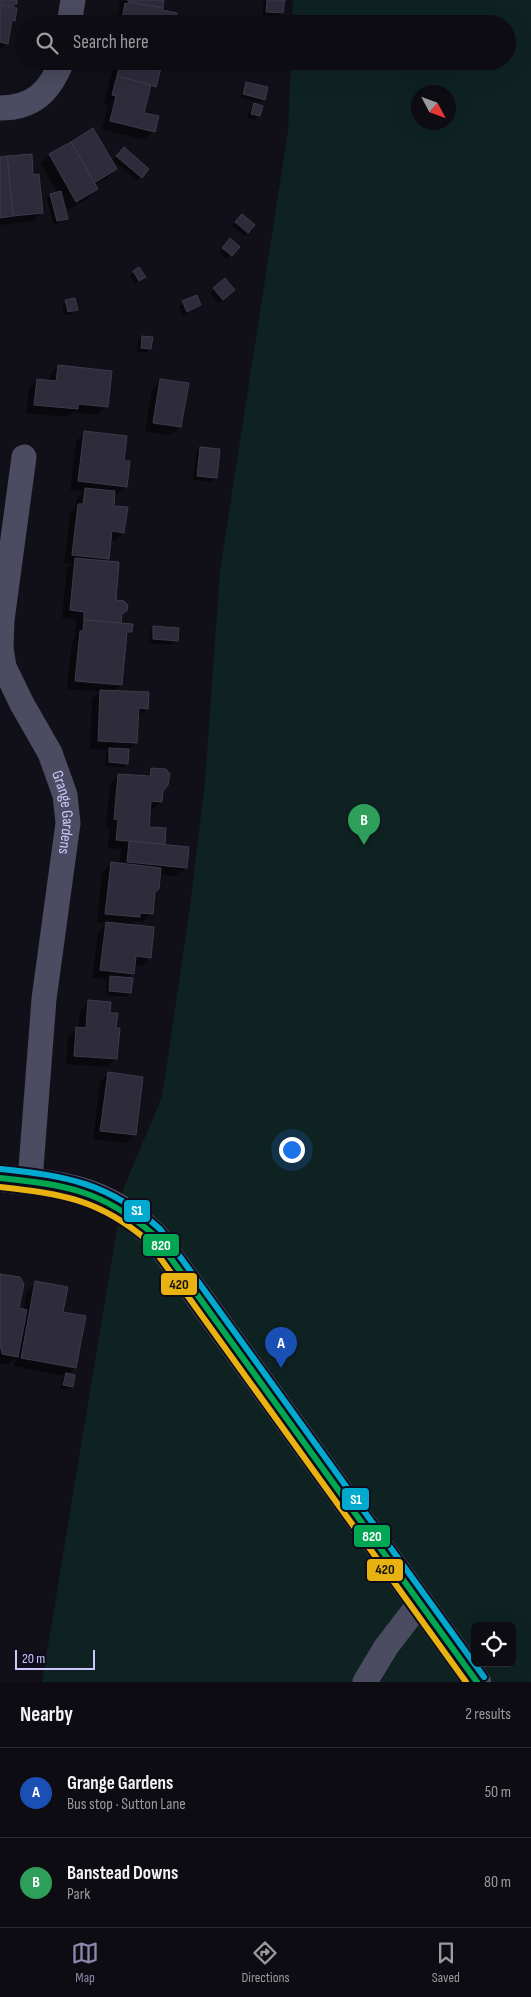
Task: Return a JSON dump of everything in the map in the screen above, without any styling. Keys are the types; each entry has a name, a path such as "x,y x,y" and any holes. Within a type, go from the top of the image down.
{"main road":[{"path":"0,1178 30,1181 87,1193 131,1215 154,1235 477,1682"}],"street":[{"path":"70,15 73,0"},
{"path":"0,108 25,105 44,93 58,70"},
{"name":"Grange Gardens","path":"24,457 2,620 1,648 4,666 22,704 50,753 65,795 68,823 44,999 30,1181"},
{"path":"365,1682 386,1647 419,1604"}],"green space":[{"path":"293,0 531,0 531,1682 42,1682 124,1187 162,1097 190,907 205,782 220,571 288,131 291,70 516,70 516,15 292,15"}],"building":[{"path":"0,0 17,0 17,4 14,4 14,6 0,4"},
{"path":"127,0 164,0 163,8 129,2"},
{"path":"267,0 285,0 283,13 266,12"},
{"path":"129,2 163,8 163,10 177,13 177,15 123,15 125,3 129,4"},
{"path":"0,5 17,8 15,21 12,20 8,44 0,42"},
{"path":"119,70 161,70 156,87 117,76"},
{"path":"117,76 151,85 144,113 159,116 155,132 110,121 116,96 112,95"},
{"path":"246,82 268,87 265,100 243,94"},
{"path":"254,103 263,106 260,116 251,114"},
{"path":"93,128 117,169 94,183 71,142"},
{"path":"71,142 98,189 76,202 49,154"},
{"path":"124,147 149,169 142,178 116,156"},
{"path":"32,154 33,175 39,174 43,213 13,216 7,156"},
{"path":"7,156 13,216 0,218 0,157"},
{"path":"61,191 68,219 57,221 50,194"},
{"path":"242,214 255,225 248,233 235,222"},
{"path":"230,238 240,247 232,256 222,248"},
{"path":"139,267 146,277 139,281 133,271"},
{"path":"225,278 235,290 223,300 213,288"},
{"path":"197,295 201,305 187,312 182,301"},
{"path":"75,298 78,310 68,312 65,300"},
{"path":"142,336 153,337 151,349 141,348"},
{"path":"58,365 112,371 108,407 78,404 78,409 34,405 37,379 56,381"},
{"path":"160,379 189,383 181,427 153,423"},
{"path":"84,431 127,436 124,461 130,461 127,487 78,481"},
{"path":"200,447 220,449 217,478 197,476"},
{"path":"85,488 115,491 114,506 128,507 124,533 112,531 109,559 72,555 78,504 83,504"},
{"path":"75,558 119,562 116,600 124,601 128,605 127,611 122,614 121,623 84,620 84,612 70,610"},
{"path":"84,620 133,624 132,632 127,632 122,685 75,681 80,631 83,631"},
{"path":"153,626 179,628 178,641 153,639"},
{"path":"100,690 149,692 148,709 139,708 137,743 98,741"},
{"path":"109,748 129,749 128,764 109,762"},
{"path":"151,768 166,769 170,774 168,785 163,791 162,802 151,801 149,827 166,828 165,844 116,840 118,820 114,819 118,774 150,776"},
{"path":"129,841 189,847 187,868 127,862"},
{"path":"111,862 161,868 159,889 155,892 153,914 140,913 140,917 105,914"},
{"path":"106,922 154,927 151,958 136,956 134,974 100,970"},
{"path":"110,976 133,978 131,993 109,991"},
{"path":"88,1000 111,1002 110,1013 118,1013 116,1028 120,1028 117,1059 74,1056 76,1027 86,1028"},
{"path":"108,1072 143,1077 136,1135 100,1131"},
{"path":"0,1274 20,1277 24,1284 19,1308 27,1310 18,1357 2,1354 0,1344"},
{"path":"35,1281 68,1287 63,1312 86,1316 76,1368 21,1358"},
{"path":"66,1373 75,1375 73,1387 63,1385"}],"transit line":[{"name":"S1","path":"1,1169 47,1175 86,1184 123,1201 160,1229 484,1677"},
{"name":"820","path":"0,1178 64,1187 82,1192 117,1208 154,1235 477,1682"},
{"name":"420","path":"0,1187 42,1192 96,1207 130,1227 148,1241 466,1682"}],"place":[{"name":"Banstead Downs","path":"364,845"},
{"name":"Grange Gardens","path":"281,1368"}]}
